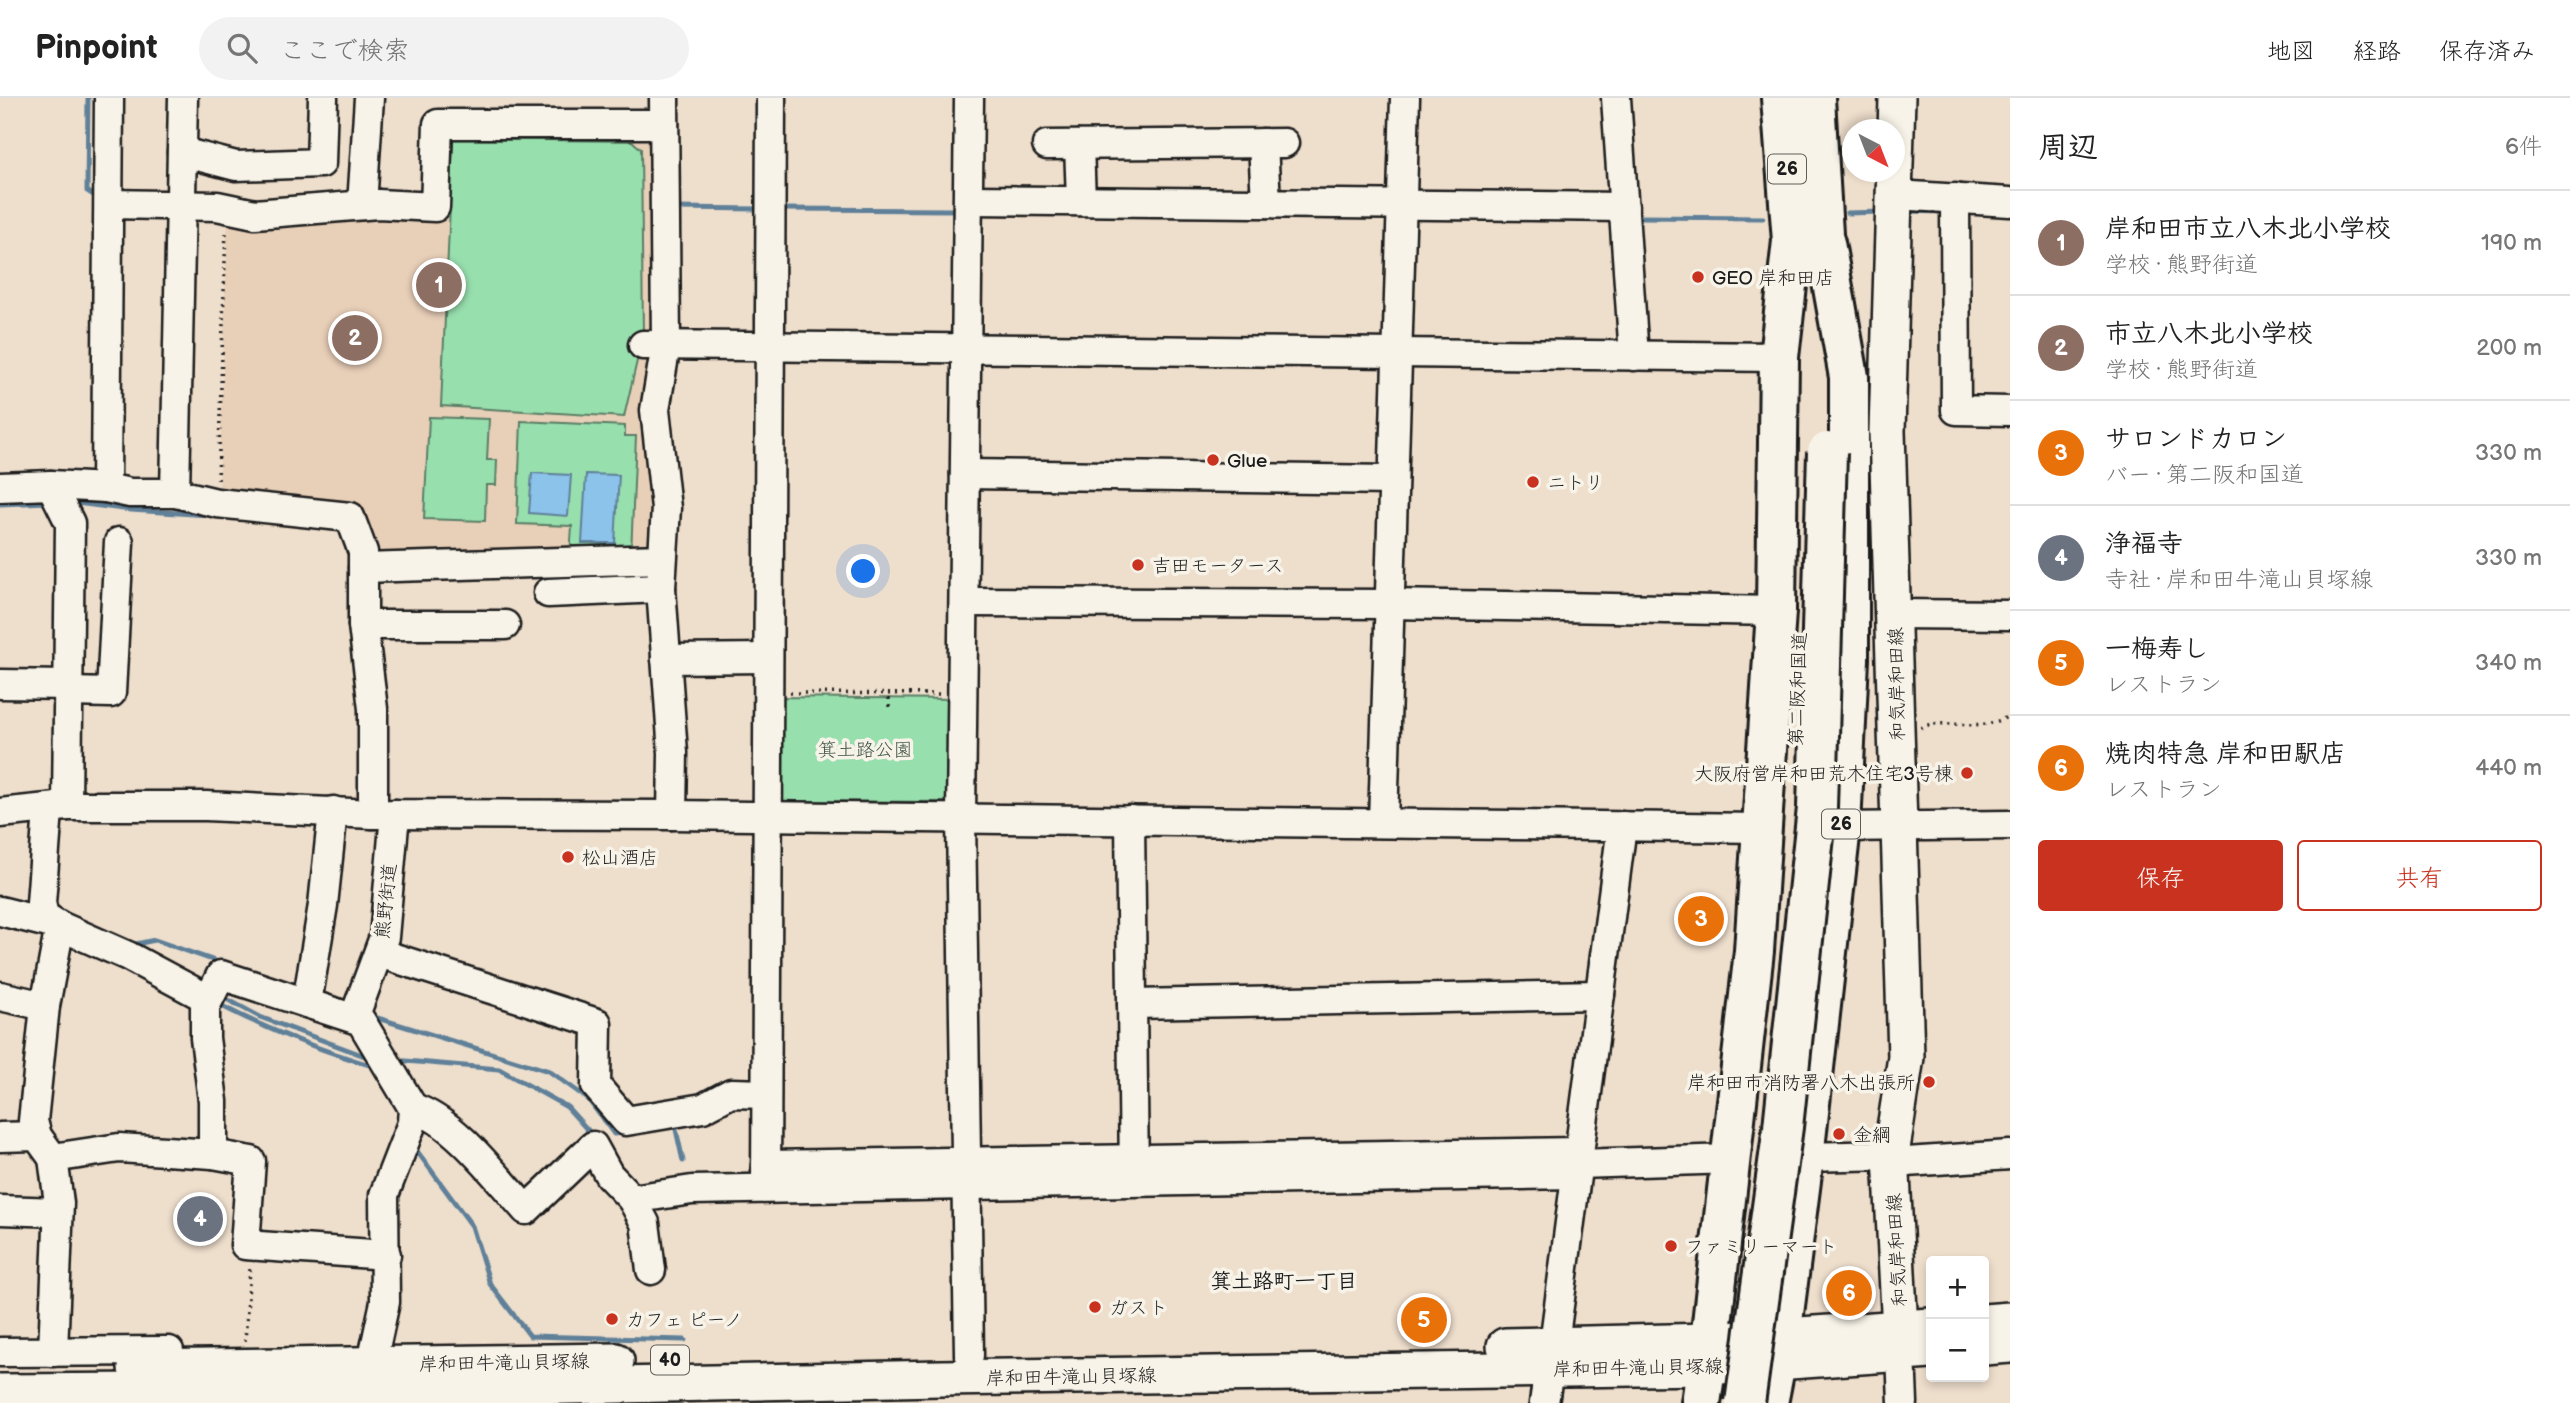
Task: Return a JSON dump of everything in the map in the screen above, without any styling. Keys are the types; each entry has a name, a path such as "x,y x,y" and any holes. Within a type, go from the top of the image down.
{"highway":[{"name":"第二阪和国道","path":"1782,98 1809,242"},
{"name":"第二阪和国道","path":"1745,1403 1783,1127 1816,808 1815,453 1809,242 1815,98"},
{"name":"26","path":"1706,1370 1754,951 1763,828 1776,611 1779,357 1809,242"},
{"name":"26","path":"1768,1403 1804,1157 1841,827 1849,659 1849,377 1809,242"},
{"name":"第二阪和国道","path":"1722,1403 1761,1123 1795,764 1815,453"}],"main road":[{"name":"和気岸和田線","path":"1897,98 1887,431 1895,614 1898,826 1906,1056 1892,1154 1916,1340"},
{"path":"1989,1322 2010,1320"},
{"name":"岸和田牛滝山貝塚線","path":"18,1371 367,1386 969,1378 1551,1357 1706,1370 1778,1349 1916,1340"},
{"path":"1989,1347 2010,1345"},
{"name":"岸和田牛滝山貝塚線","path":"18,1371 150,1391 300,1395 367,1386"}],"street":[{"path":"106,488 109,98"},
{"path":"175,493 183,98"},
{"path":"182,152 236,166 321,163 323,98"},
{"path":"362,205 369,98"},
{"path":"766,1177 771,98"},
{"path":"969,98 961,818 969,1378"},
{"path":"1383,823 1405,98"},
{"path":"1616,98 1634,356"},
{"path":"109,204 227,208 255,214 362,205 435,207 438,124 664,111 654,345 654,410 666,508 661,588 673,753 672,815"},
{"path":"1047,145 1273,143 1266,203"},
{"path":"1079,145 1081,201"},
{"path":"1896,195 2010,202"},
{"path":"1955,198 1956,410 2010,411"},
{"path":"969,200 1624,207"},
{"path":"654,345 1779,357"},
{"path":"965,474 1393,480"},
{"path":"51,485 70,523 69,688 49,915 45,1006 33,1121 45,1147 58,1212 18,1371 244,1351 351,1349 367,1386"},
{"path":"0,486 51,485 106,488 130,493 175,493 217,503"},
{"name":"熊野街道","path":"217,503 350,517 363,552 363,625 384,814 384,937 354,1018"},
{"path":"0,684 111,693 119,542"},
{"path":"363,568 662,559"},
{"path":"548,593 581,603 661,588"},
{"path":"964,602 1389,604 1776,611"},
{"path":"1895,614 2010,615"},
{"path":"363,625 505,625"},
{"path":"666,659 768,658"},
{"path":"0,813 58,808 384,814 1763,828"},
{"path":"307,1003 323,905 333,811"},
{"path":"1130,820 1134,1171"},
{"path":"1841,827 2010,825"},
{"path":"1544,1403 1622,826"},
{"path":"0,911 49,915 128,956 211,994"},
{"path":"379,953 597,1023 596,1086 626,1121 704,1108 731,1093 766,1094"},
{"path":"213,1154 213,1101 205,1038 205,1007 221,975 361,1021 413,1108 412,1124 384,1195 384,1302 367,1386"},
{"path":"1132,1004 1600,995"},
{"path":"0,996 45,1006"},
{"path":"413,1108 424,1111 460,1139 526,1210 593,1146 609,1175 632,1199 645,1223 651,1270"},
{"path":"1892,1154 2010,1136"},
{"path":"0,1137 45,1147 213,1154 251,1161 245,1245 386,1255"},
{"path":"1804,1157 1892,1154 2010,1155"},
{"path":"632,1199 766,1177 1731,1158"},
{"path":"0,1210 58,1212"},
{"path":"1903,1403 1916,1340"},
{"path":"258,1403 300,1395"}],"path":[{"path":"217,503 227,208"},
{"path":"768,693 963,695"},
{"path":"889,694 889,707"},
{"path":"1917,735 1925,725 1994,724 2010,715"},
{"path":"244,1351 252,1245"}],"shaded area":[{"path":"446,128 651,129 654,351 639,415 651,505 647,555 367,565 353,509 219,490 228,215 442,212"}],"green space":[{"path":"453,139 632,141 641,149 643,335 624,417 441,406"},
{"path":"429,417 489,419 487,460 497,460 496,485 486,485 485,521 424,519"},
{"path":"521,421 625,426 625,436 636,436 631,554 570,556 572,526 517,524"},
{"name":"箕土路公園","path":"772,697 958,699 950,802 778,801"}],"water":[{"path":"532,473 571,475 568,516 529,513"},
{"path":"586,474 619,475 615,543 582,543"}],"waterway":[{"path":"88,98 87,191 98,198"},
{"path":"673,208 761,209"},
{"path":"780,209 955,210"},
{"path":"1907,211 1944,212"},
{"path":"1847,213 1883,212"},
{"path":"1637,217 1763,218"},
{"path":"0,504 49,502"},
{"path":"69,502 131,510 209,515"},
{"path":"134,950 136,944 155,940 221,963"},
{"path":"221,996 260,1017 370,1058"},
{"path":"216,1003 294,1039 376,1067"},
{"path":"371,1016 549,1071 588,1099 614,1134 627,1132"},
{"path":"394,1060 499,1069 567,1107 594,1137"},
{"path":"671,1126 675,1125 683,1161"},
{"path":"414,1147 472,1226 490,1284 530,1336 685,1340"}],"place":[{"name":"GEO 岸和田店","path":"1698,277"},
{"name":"岸和田市立八木北小学校","path":"439,285"},
{"name":"市立八木北小学校","path":"355,338"},
{"name":"Glue","path":"1213,460"},
{"name":"ニトリ","path":"1533,482"},
{"name":"吉田モータース","path":"1138,565"},
{"name":"大阪府営岸和田荒木住宅3号棟","path":"1967,773"},
{"name":"松山酒店","path":"568,857"},
{"name":"サロンドカロン","path":"1701,919"},
{"name":"岸和田市消防署八木出張所","path":"1929,1082"},
{"name":"金綱","path":"1839,1134"},
{"name":"浄福寺","path":"200,1219"},
{"name":"ファミリーマート","path":"1671,1246"},
{"name":"焼肉特急 岸和田駅店","path":"1849,1293"},
{"name":"ガスト","path":"1095,1307"},
{"name":"カフェ ピーノ","path":"612,1319"},
{"name":"一梅寿し","path":"1424,1320"}],"district":[{"name":"箕土路町一丁目","path":"1284,1281"}]}
